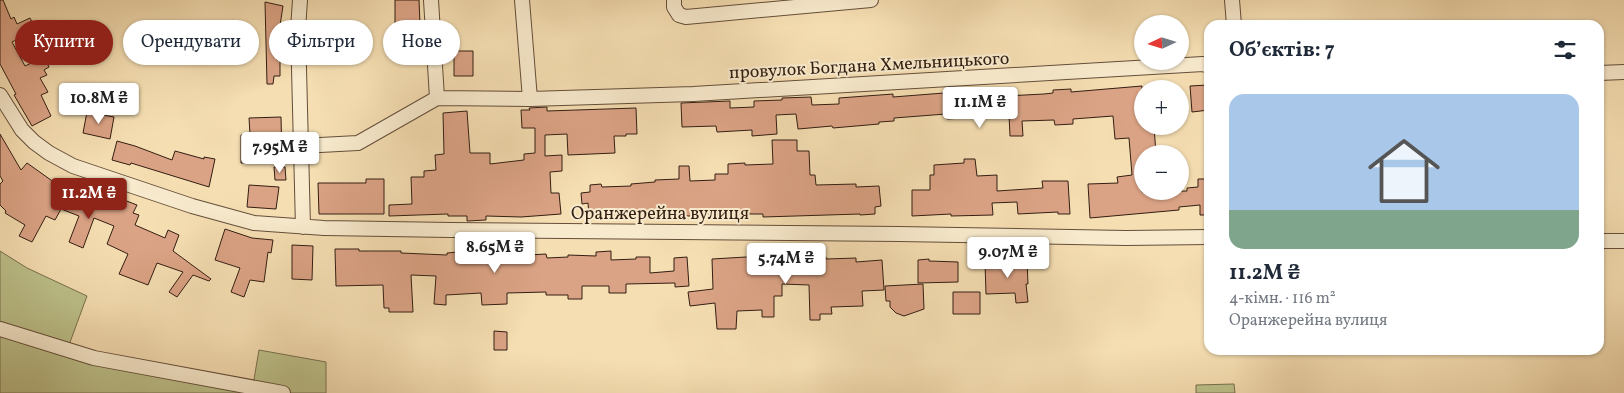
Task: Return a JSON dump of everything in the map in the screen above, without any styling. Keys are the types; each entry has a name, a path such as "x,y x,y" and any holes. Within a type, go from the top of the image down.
{"street":[{"path":"300,0 298,29 303,226"},
{"path":"301,146 358,143 437,98 430,0"},
{"path":"522,0 530,99"},
{"path":"674,0 674,7 679,15 686,17 871,0"},
{"path":"1232,0 1234,20"},
{"name":"провулок Богдана Хмельницького","path":"437,98 530,99 693,94 1204,64"},
{"path":"1604,73 1624,72"},
{"name":"Оранжерейна вулиця","path":"0,95 22,130 34,142 72,166 224,215 254,222 324,228 1126,238 1204,237"},
{"path":"1604,242 1624,241"},
{"path":"0,329 94,358 283,393"}],"green space":[{"path":"0,251 27,268 87,296 69,345 169,369 253,385 259,350 326,362 326,393 0,393"},
{"path":"1234,384 1235,393 1196,393 1196,385"}],"building":[{"path":"0,0 3,0 11,19 14,17 15,20 15,40 12,42 15,48 15,65 48,65 49,67 44,70 47,75 40,78 48,92 41,95 51,116 32,126 14,95 16,94 0,64"},
{"path":"395,0 419,0 420,20 395,20"},
{"path":"265,2 283,6 281,20 269,20 269,65 280,65 280,76 274,76 273,84 267,84"},
{"path":"460,51 473,51 473,76 454,76 454,65 460,65"},
{"path":"1204,85 1204,111 1192,112 1190,86"},
{"path":"1134,87 1134,135 1155,135 1155,145 1134,145 1134,200 1189,200 1189,188 1198,187 1198,179 1204,179 1204,215 1200,215 1200,205 1179,207 1179,210 1090,218 1088,184 1118,183 1117,177 1132,175 1129,138 1115,139 1113,116 1073,119 1073,124 1055,125 1054,120 1022,121 1023,136 1010,136 1009,115 947,119 946,114 894,118 894,121 879,122 879,124 798,129 796,114 776,115 777,134 752,136 752,130 717,132 716,126 682,127 681,103 730,101 730,108 754,107 754,101 782,100 782,98 811,97 812,105 839,104 839,98 893,94 893,97 1002,90 1002,96 1006,96 1044,94 1053,93 1053,90 1071,89 1071,92"},
{"path":"547,107 547,111 636,108 637,134 614,136 615,153 568,155 567,134 545,135 545,156 562,155 562,171 550,172 551,193 559,193 561,214 521,217 486,216 486,220 467,221 467,216 448,216 448,214 389,216 389,205 412,204 411,177 424,177 424,171 436,170 435,155 444,154 443,113 467,111 470,153 490,153 490,164 524,160 524,154 535,153 535,128 522,128 521,110"},
{"path":"87,112 114,117 110,139 83,133"},
{"path":"281,117 282,161 241,163 241,135 250,134 249,118"},
{"path":"0,134 21,170 27,163 58,185 59,181 88,192 90,188 137,205 133,213 139,215 135,225 165,238 168,230 179,235 173,251 211,279 209,281 193,275 177,297 169,292 183,272 157,263 148,285 119,274 128,254 107,244 114,226 94,218 83,248 69,242 79,216 61,209 55,220 46,216 32,242 19,236 25,225 5,213 6,211 0,205 0,184 3,181 0,176"},
{"path":"772,140 797,140 797,151 809,151 810,175 815,175 816,185 856,184 856,187 879,186 881,206 875,207 875,214 860,215 763,217 763,214 711,214 711,216 609,218 609,215 589,216 588,203 582,204 581,193 590,192 590,185 601,184 602,187 631,186 631,184 655,182 655,180 679,179 679,166 689,166 690,181 715,180 715,174 728,174 728,164 773,164"},
{"path":"117,141 172,160 175,151 204,159 204,157 215,159 209,187 131,163 130,165 112,160"},
{"path":"964,159 975,159 977,176 997,175 997,191 1043,188 1042,181 1068,181 1070,214 1058,214 1058,212 1018,214 1017,202 992,203 993,215 951,216 951,214 912,216 912,190 930,190 930,175 934,175 934,165 964,163"},
{"path":"274,167 285,167 286,180 275,180"},
{"path":"366,179 384,179 384,214 319,214 318,183 366,183"},
{"path":"249,185 279,187 276,209 247,207"},
{"path":"225,229 252,238 273,240 271,253 268,252 264,282 250,280 244,297 231,292 240,268 215,260"},
{"path":"292,245 313,246 312,280 292,279"},
{"path":"335,249 401,251 401,253 447,255 447,253 469,251 470,253 495,253 495,257 546,254 547,258 568,257 568,255 596,256 596,252 611,251 611,260 650,257 650,273 674,271 674,258 687,257 689,286 675,287 675,283 626,284 626,293 609,293 609,286 582,286 582,299 568,299 568,295 546,295 546,292 507,293 507,304 482,305 481,293 446,295 446,305 434,304 436,276 411,275 413,312 389,312 389,308 384,308 383,285 336,286"},
{"path":"746,257 856,258 856,262 882,260 884,290 862,291 863,306 831,307 832,314 820,314 820,320 810,320 809,285 782,284 782,296 774,296 774,317 762,317 762,310 737,311 736,329 717,329 715,303 690,306 688,292 713,289 712,259"},
{"path":"929,259 929,261 958,262 958,282 918,283 918,260"},
{"path":"1027,260 1028,284 1026,284 1028,302 1016,303 1015,293 986,294 985,263"},
{"path":"923,284 924,309 904,316 896,313 890,307 890,301 886,301 885,286"},
{"path":"953,292 980,292 980,314 953,314"},
{"path":"494,331 507,332 507,350 494,350"}]}
